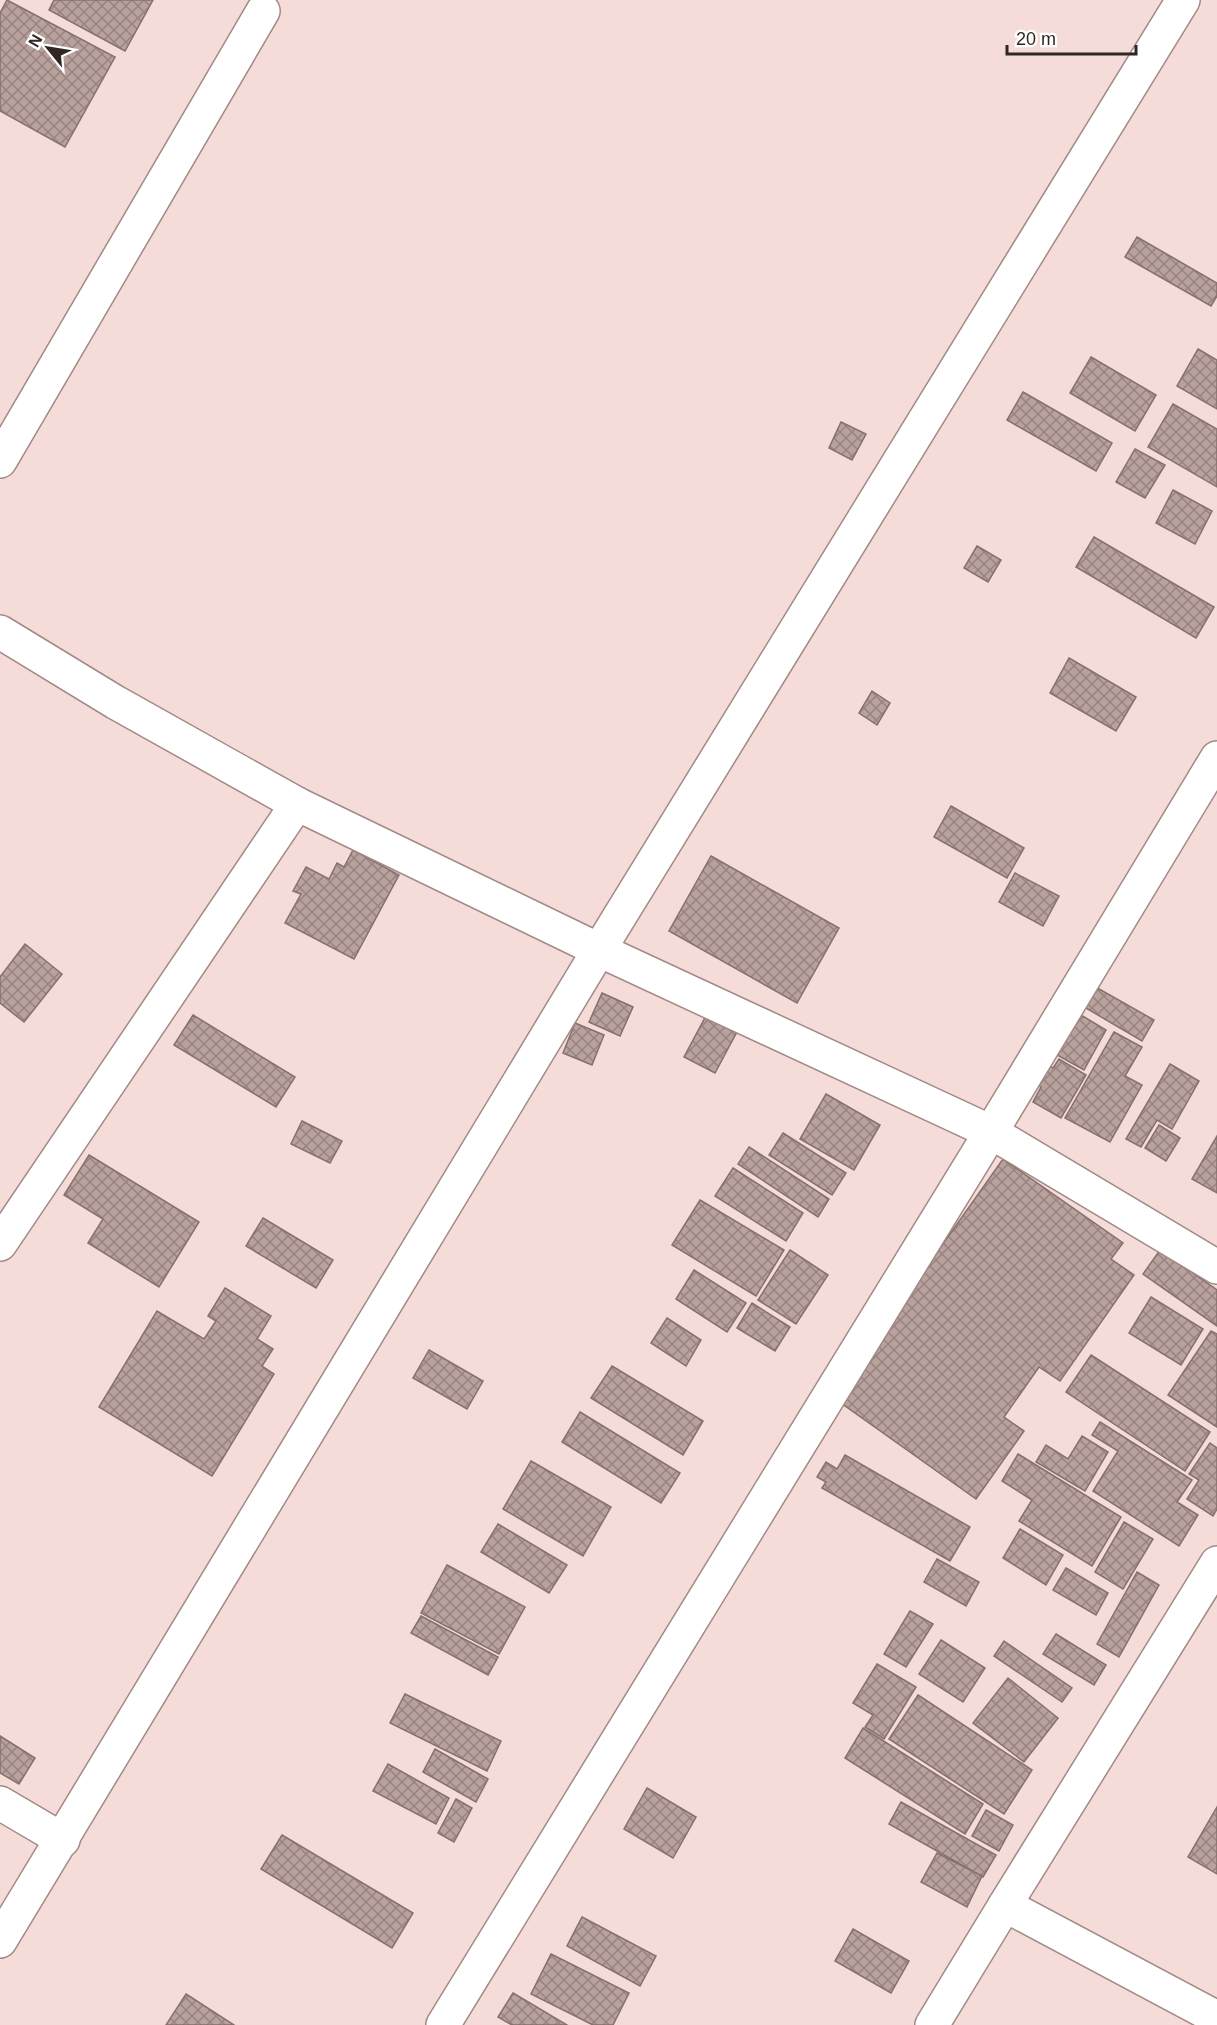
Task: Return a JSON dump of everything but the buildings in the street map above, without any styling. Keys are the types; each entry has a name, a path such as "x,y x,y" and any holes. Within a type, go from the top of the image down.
{"street":[{"path":"0,1941 598,950 1183,0"},
{"path":"0,461 263,11"},
{"path":"0,632 115,702 297,804 598,950 991,1132 1217,1266"},
{"path":"442,2025 991,1132 1217,758"},
{"path":"0,1244 297,804"},
{"path":"933,2025 1217,1563"},
{"path":"0,1803 63,1840"},
{"path":"1005,1905 1217,2018"}]}
